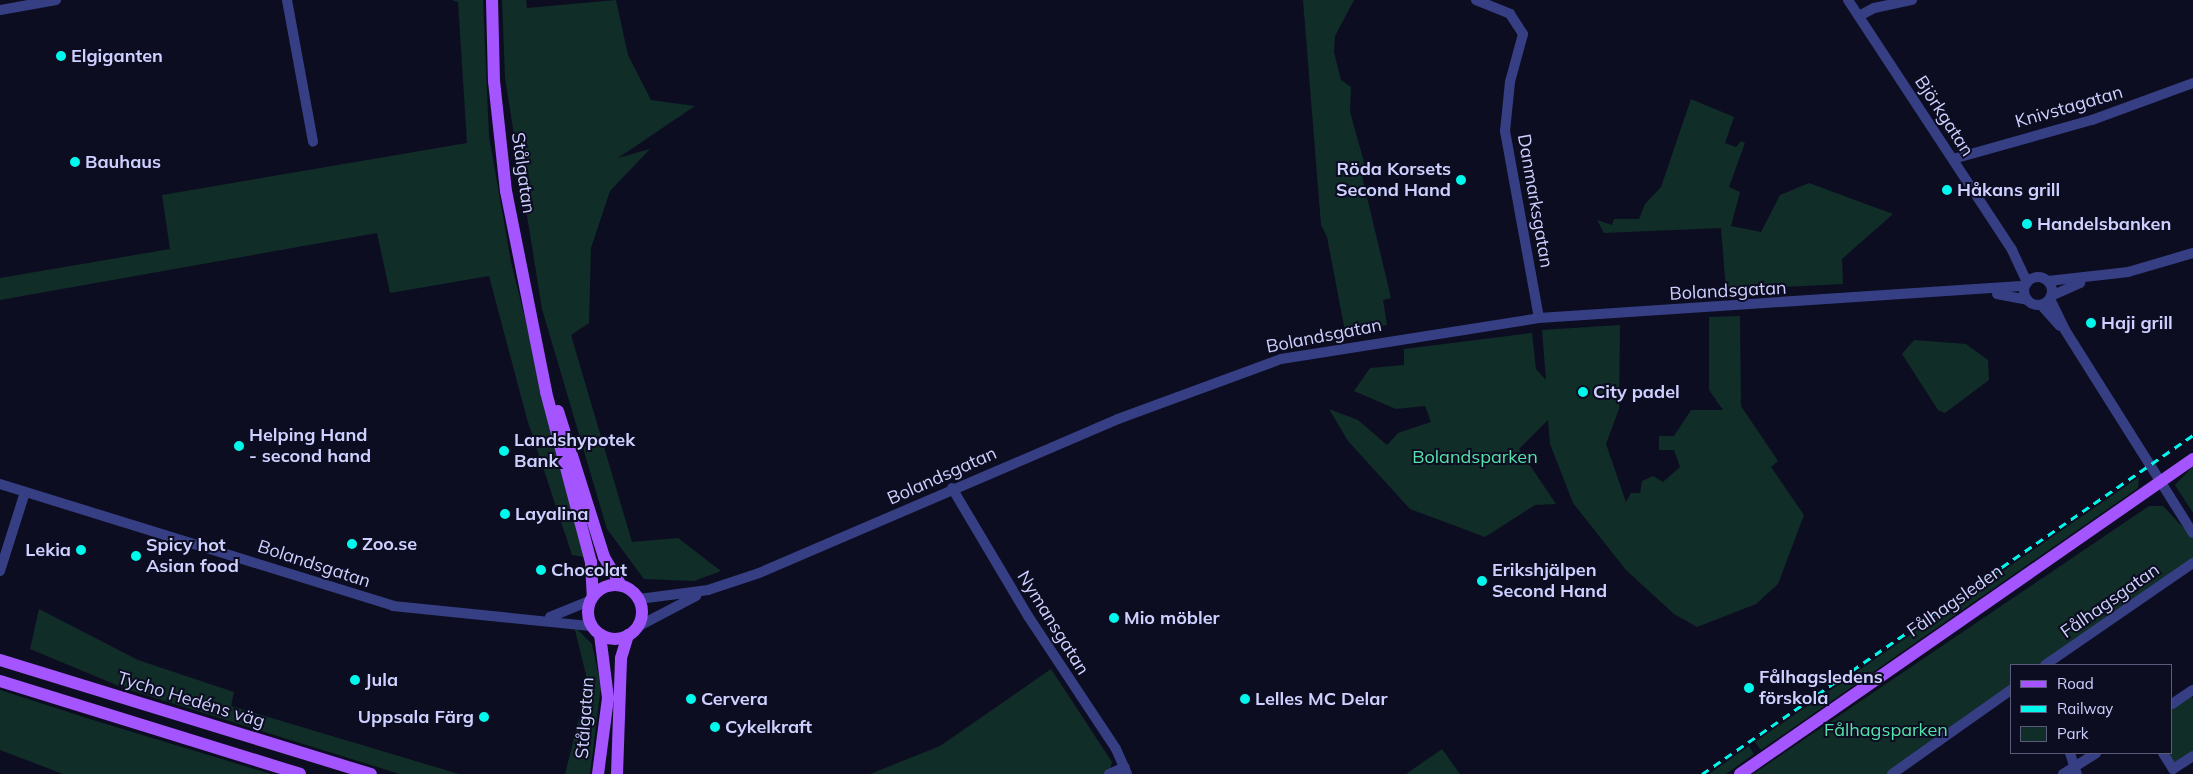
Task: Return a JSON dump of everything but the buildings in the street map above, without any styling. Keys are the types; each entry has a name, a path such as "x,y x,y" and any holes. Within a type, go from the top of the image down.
{"main road":[{"name":"Stålgatan","path":"492,0 501,153 538,349 565,472 591,562 591,598"},
{"name":"Stålgatan","path":"538,349 604,557 621,585"},
{"name":"Fålhagsleden","path":"1740,774 2193,459"},
{"path":"621,585 640,599 633,631 614,639 600,635 591,626 591,598 606,586 621,585"},
{"name":"Stålgatan","path":"617,774 620,747 621,658 633,631"},
{"name":"Stålgatan","path":"598,774 608,698 600,635"},
{"name":"Tycho Hedéns väg","path":"0,660 371,774"},
{"path":"0,681 300,774"},
{"path":"620,747 624,774"}],"street":[{"path":"0,10 56,0"},
{"path":"287,0 313,142"},
{"name":"Danmarksgatan","path":"1476,0 1510,14 1524,34 1510,82 1505,131 1539,318"},
{"name":"Björkgatan","path":"1848,0 2012,250 2026,284 2027,300"},
{"path":"1859,16 1874,8 1912,0"},
{"name":"Knivstagatan","path":"1953,159 2092,120 2193,83"},
{"name":"Björkgatan","path":"2012,250 2043,279"},
{"path":"2047,300 2089,279 2193,253"},
{"path":"2089,279 2043,279 2047,300 2159,482 2193,533"},
{"name":"Bolandsgatan","path":"633,631 708,590 759,573 952,488 1185,392 1281,359 1539,318 1988,292 2043,279"},
{"name":"Bolandsgatan","path":"1988,292 2027,300 2047,300"},
{"name":"Bolandsgatan","path":"0,484 393,606 542,619 591,626"},
{"name":"Nymansgatan","path":"952,488 1126,771"},
{"path":"0,571 24,492"},
{"name":"Fålhagsgatan","path":"2046,664 2193,563"},
{"name":"Bolandsgatan","path":"640,599 708,590"},
{"name":"Bolandsgatan","path":"542,619 591,598"},
{"path":"1892,774 2010,690"},
{"path":"2173,704 2192,694"},
{"path":"2070,754 2076,770"},
{"path":"2063,774 2076,770 2095,754"},
{"path":"2164,754 2174,769 2193,756"},
{"path":"1109,774 1126,771"}],"green space":[{"path":"452,0 483,0 489,136 511,262 584,557 572,555 527,419 489,276 390,293 377,233 0,300 0,278 170,249 162,195 467,143 458,2"},
{"path":"502,0 526,0 527,8 616,0 628,55 651,100 695,106 618,158 650,149 610,191 591,248 589,323 571,335 632,542 678,538 721,571 694,581 644,579 607,529 542,309 505,78"},
{"path":"1303,0 1354,0 1335,36 1334,52 1341,80 1351,87 1350,112 1364,162 1362,176 1391,298 1383,300 1387,325 1345,331 1327,237 1321,225"},
{"path":"1691,99 1734,117 1725,143 1736,147 1741,141 1745,143 1729,187 1740,192 1731,226 1761,232 1780,195 1809,183 1893,214 1842,259 1843,284 1726,290 1721,228 1604,233 1597,220 1612,225 1614,219 1639,219 1645,204 1661,187"},
{"name":"Bolandsparken","path":"1740,316 1741,406 1778,461 1771,467 1804,515 1778,584 1756,604 1697,627 1674,614 1626,570 1573,503 1550,444 1548,420 1519,449 1556,504 1535,505 1485,537 1410,509 1348,441 1329,409 1358,420 1387,445 1398,433 1431,422 1425,406 1396,409 1354,391 1370,368 1404,365 1404,349 1532,333 1536,369 1546,380 1542,330 1620,325 1619,409 1606,444 1626,502 1631,493 1640,493 1642,481 1653,476 1663,482 1680,467 1674,450 1659,450 1659,436 1674,436 1691,410 1723,410 1709,390 1709,317"},
{"path":"1914,340 1966,344 1988,360 1989,380 1945,413 1938,410 1902,354"},
{"path":"2193,466 2193,513 2175,485"},
{"path":"2139,477 2138,488 1761,750 1755,742"},
{"name":"Fålhagsparken","path":"2149,506 2163,506 2193,538 2193,563 2046,664 2010,664 2010,690 1892,774 1753,774"},
{"path":"39,609 138,660 234,692 231,706 459,774 400,774 126,689 30,649"},
{"path":"574,626 592,644 601,686 590,774 565,774 588,683"},
{"path":"1051,669 1112,762 1109,774 870,774 940,746"},
{"path":"0,690 271,774 63,774 0,750"},
{"path":"2189,693 2193,699 2193,756 2173,769 2164,754 2173,754 2173,703"},
{"path":"1749,746 1754,754 1726,774 1709,774"},
{"path":"1442,749 1460,774 1406,774"}],"railway":[{"path":"1702,774 2193,435"}],"place":[{"name":"Elgiganten","path":"61,56"},
{"name":"Bauhaus","path":"75,162"},
{"name":"Röda Korsets Second Hand","path":"1461,180"},
{"name":"Håkans grill","path":"1947,190"},
{"name":"Handelsbanken","path":"2027,224"},
{"name":"Haji grill","path":"2091,323"},
{"name":"City padel","path":"1583,392"},
{"name":"Helping Hand - second hand","path":"239,446"},
{"name":"Landshypotek Bank","path":"504,451"},
{"name":"Layalina","path":"505,514"},
{"name":"Zoo.se","path":"352,544"},
{"name":"Lekia","path":"81,550"},
{"name":"Spicy hot Asian food","path":"136,556"},
{"name":"Chocolat","path":"541,570"},
{"name":"Erikshjälpen Second Hand","path":"1482,581"},
{"name":"Mio möbler","path":"1114,618"},
{"name":"Jula","path":"355,680"},
{"name":"Fålhagsledens förskola","path":"1749,688"},
{"name":"Cervera","path":"691,699"},
{"name":"Lelles MC Delar","path":"1245,699"},
{"name":"Uppsala Färg","path":"484,717"},
{"name":"Cykelkraft","path":"715,727"}]}
